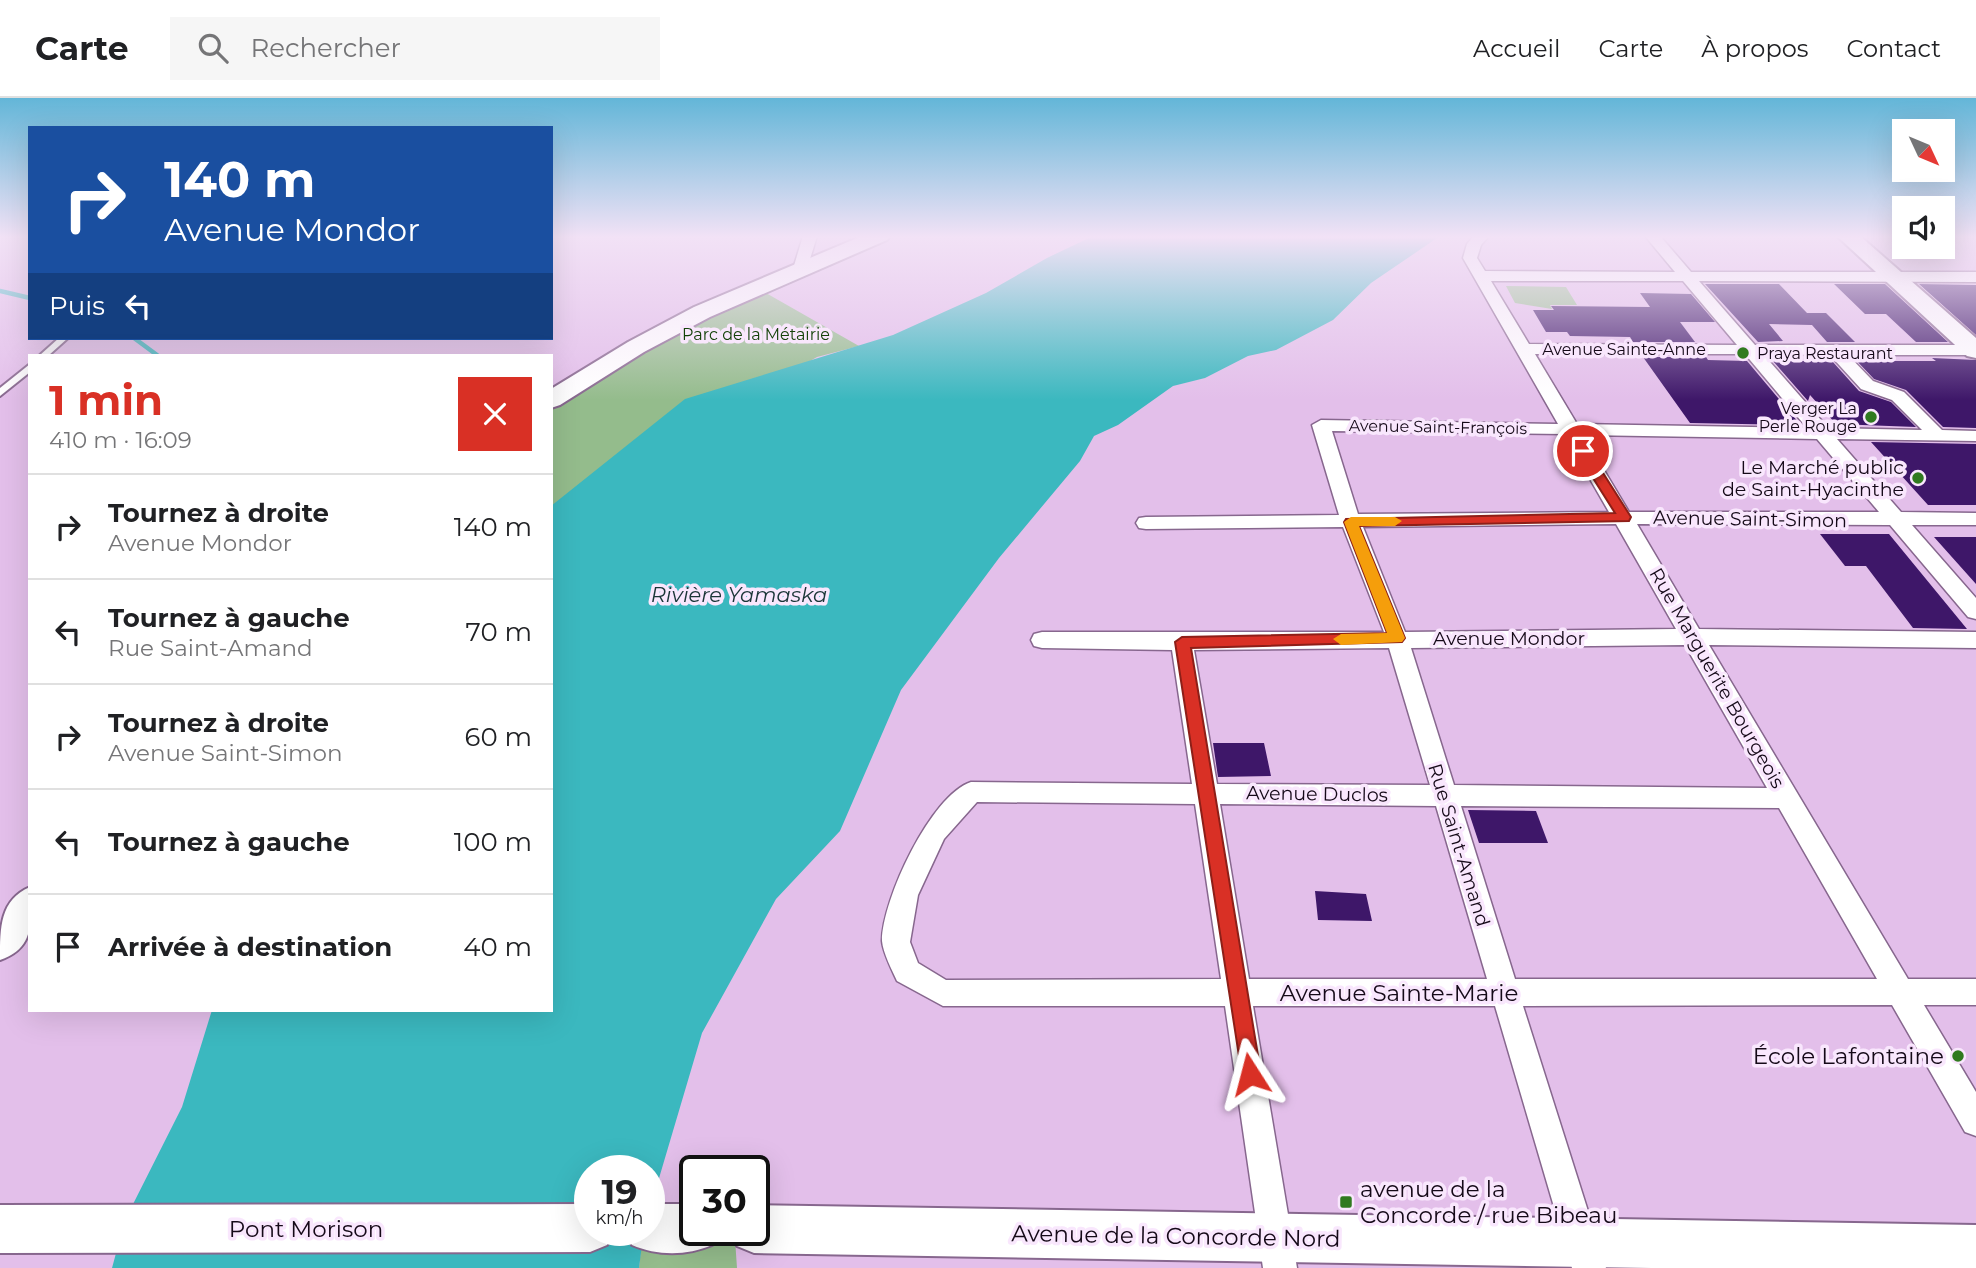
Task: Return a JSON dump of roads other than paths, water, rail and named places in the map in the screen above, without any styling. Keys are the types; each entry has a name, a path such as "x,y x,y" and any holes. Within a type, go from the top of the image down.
{"street":[{"path":"553,399 636,347 752,291"},
{"name":"Rue Marguerite Bourgeois","path":"1490,291 1976,1121"},
{"path":"1699,291 1976,612"},
{"path":"1908,291 1975,350"},
{"name":"Avenue Sainte-Anne","path":"1523,349 1975,350"},
{"path":"1834,349 1867,385 1898,396 1938,436"},
{"name":"Avenue Saint-François","path":"1321,425 1976,436"},
{"name":"Rue Saint-Amand","path":"1321,425 1351,522 1397,638 1585,1255"},
{"name":"Avenue Saint-Simon","path":"1146,523 1624,517 1976,519"},
{"name":"Avenue Mondor","path":"1042,640 1182,642 1692,637 1976,640"},
{"path":"1182,642 1278,1253"},
{"name":"Avenue Duclos","path":"905,895 934,832 971,792 1788,798"},
{"name":"Avenue Sainte-Marie","path":"905,895 896,942 907,972 943,993 1976,992"},
{"path":"0,942 28,907"},
{"name":"Pont Morison","path":"11,1229 574,1228"},
{"name":"Avenue de la Concorde Nord","path":"770,1230 1278,1253 1585,1255 1976,1248"}],"lane":[{"path":"45,354 62,340"},
{"path":"0,393 28,369"}],"water":[{"name":"Rivière Yamaska","path":"990,291 1363,291 1333,320 1276,350 1248,356 1205,378 1173,386 1118,425 1094,436 1080,461 999,558 901,690 840,831 776,899 702,1033 665,1158 665,1155 574,1155 574,1246 642,1246 639,1268 112,1268 125,1220 182,1107 211,1012 553,1012 553,504 685,399 893,335"}],"waterway":[{"path":"0,291 28,298"},
{"path":"137,340 156,354"}],"place":[{"name":"Praya Restaurant","path":"1743,353"},
{"name":"Verger La Perle Rouge","path":"1871,417"},
{"name":"Le Marché public de Saint-Hyacinthe","path":"1918,478"},
{"name":"École Lafontaine","path":"1958,1056"},
{"name":"avenue de la Concorde / rue Bibeau","path":"1346,1202"}],"park label":[{"name":"Parc de la Métairie","path":"756,334"}]}
